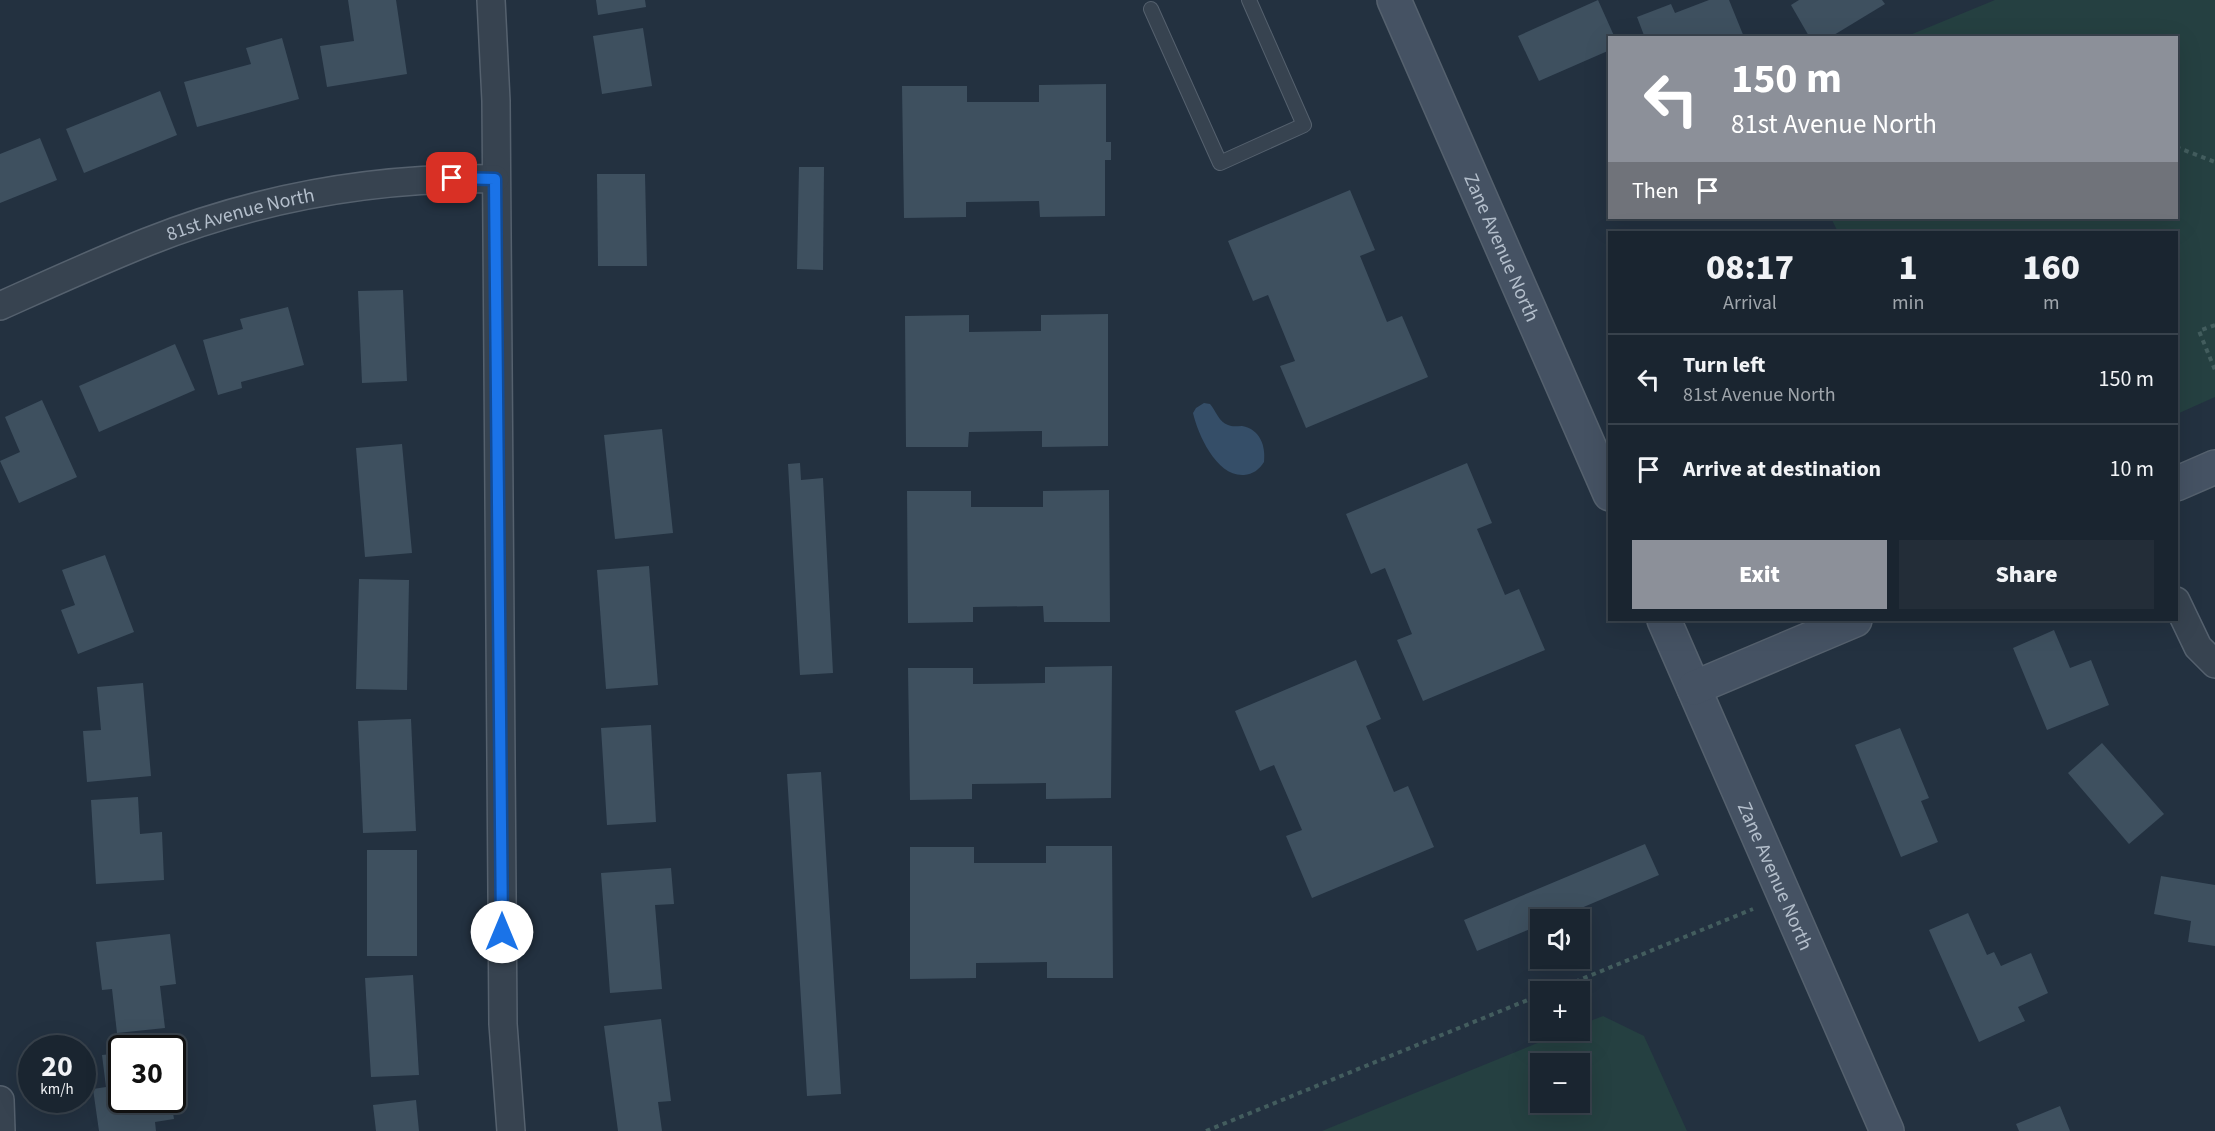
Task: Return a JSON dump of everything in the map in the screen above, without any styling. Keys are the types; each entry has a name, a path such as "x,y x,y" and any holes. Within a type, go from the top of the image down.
{"main road":[{"name":"Zane Avenue North","path":"1394,0 1608,489"},
{"path":"2178,483 2215,467"},
{"name":"Zane Avenue North","path":"1664,621 1887,1131"},
{"path":"1694,688 1854,621"}],"street":[{"path":"491,0 496,101 503,1024 511,1131"},
{"name":"81st Avenue North","path":"0,306 148,242 247,209 350,186 452,178 495,179"},
{"path":"2178,605 2198,647 2215,664"},
{"path":"0,1100 2,1131"}],"lane":[{"path":"1151,9 1220,163 1304,125 1249,0"}],"path":[{"path":"2178,148 2215,162"},
{"path":"2215,325 2199,331 2215,370"},
{"path":"1577,981 1785,897"},
{"path":"1206,1131 1530,1000"}],"green space":[{"path":"1995,0 2215,0 2215,397 2178,414 2178,231 1838,231 1832,219 2178,219 2178,36 1907,36"},
{"path":"1603,1016 1644,1036 1687,1131 1322,1131 1542,1041 1590,1041 1590,1021"}],"water":[{"path":"1204,403 1210,404 1225,424 1242,426 1257,434 1263,444 1264,462 1253,473 1234,474 1217,462 1210,453 1199,432 1193,413"}],"building":[{"path":"348,0 396,0 407,74 327,87 320,46 354,41"},
{"path":"596,0 645,0 646,7 598,15"},
{"path":"1598,0 1614,36 1608,36 1608,51 1539,81 1518,36"},
{"path":"1709,0 1729,0 1744,36 1644,36 1637,17 1671,4 1675,13"},
{"path":"1799,0 1882,0 1885,4 1832,36 1809,36 1791,5"},
{"path":"643,28 652,86 602,94 593,36"},
{"path":"282,38 299,99 197,127 184,82 251,64 246,48"},
{"path":"1106,84 1106,142 1111,142 1111,160 1105,160 1105,216 1040,217 1039,201 966,202 966,217 904,218 902,86 967,86 967,102 1039,102 1039,85"},
{"path":"160,91 177,135 84,173 66,129"},
{"path":"40,138 57,180 0,203 0,154"},
{"path":"799,167 824,167 823,270 797,269"},
{"path":"597,174 645,174 647,266 598,266"},
{"path":"1350,190 1375,250 1360,256 1387,322 1402,316 1428,377 1306,428 1280,366 1295,361 1268,295 1253,301 1228,241"},
{"path":"403,290 407,381 362,383 358,291"},
{"path":"288,307 304,365 241,382 242,388 218,395 203,340 243,329 240,319"},
{"path":"1108,314 1108,446 1042,447 1042,431 969,432 968,447 906,447 905,316 969,315 969,332 1041,331 1041,315"},
{"path":"175,344 195,390 99,432 79,386"},
{"path":"42,400 77,477 19,503 0,461 20,452 5,417"},
{"path":"662,429 673,533 615,539 604,435"},
{"path":"402,444 412,553 365,557 356,448"},
{"path":"800,463 801,480 823,478 833,673 800,675 788,464"},
{"path":"1467,463 1492,523 1477,529 1505,595 1519,589 1545,650 1423,701 1397,640 1412,634 1385,568 1371,574 1346,514"},
{"path":"1109,490 1110,622 1044,622 1043,606 973,607 973,622 908,623 907,491 971,491 971,507 1043,507 1043,491"},
{"path":"105,555 134,632 78,654 61,610 75,605 62,570"},
{"path":"649,566 658,685 606,689 597,570"},
{"path":"359,579 409,580 407,690 356,689"},
{"path":"2054,630 2070,668 2091,660 2109,705 2047,730 2013,648"},
{"path":"1356,660 1381,719 1366,726 1394,792 1408,786 1434,847 1312,898 1286,836 1302,830 1274,765 1260,771 1235,711"},
{"path":"1112,666 1111,798 1046,799 1046,783 972,784 972,799 910,800 908,668 973,668 973,684 1045,683 1045,667"},
{"path":"143,683 151,776 87,782 83,731 101,730 97,687"},
{"path":"411,719 416,831 363,833 358,721"},
{"path":"651,725 656,822 607,825 601,728"},
{"path":"1900,728 1929,798 1921,801 1938,842 1901,857 1855,745"},
{"path":"2102,743 2164,814 2129,844 2068,773"},
{"path":"821,772 841,1094 807,1096 787,774"},
{"path":"138,797 140,834 162,832 164,880 96,884 91,800"},
{"path":"1645,844 1659,875 1579,909 1530,909 1530,929 1477,951 1464,920"},
{"path":"1046,846 1112,846 1113,978 1047,978 1047,962 976,963 976,978 910,979 910,847 974,847 974,863 1046,863"},
{"path":"367,850 417,850 417,956 367,956"},
{"path":"671,868 674,904 655,905 662,989 610,993 601,873"},
{"path":"2161,876 2215,885 2215,946 2188,942 2191,921 2154,914"},
{"path":"1968,913 1987,955 1994,952 2001,966 2031,953 2048,993 2018,1007 2025,1021 1979,1042 1929,930"},
{"path":"170,934 176,984 160,986 165,1028 117,1033 112,989 102,990 96,942"},
{"path":"413,975 419,1075 371,1077 365,978"},
{"path":"661,1019 671,1101 658,1102 662,1131 618,1131 604,1026"},
{"path":"108,1054 108,1113 173,1113 174,1119 155,1122 156,1131 99,1131 96,1089 106,1087 102,1055"},
{"path":"416,1100 419,1131 376,1131 373,1105"},
{"path":"2060,1106 2070,1131 2019,1131 2016,1124"}],"route":[{"path":"452,178 495,179 502,932"}]}
